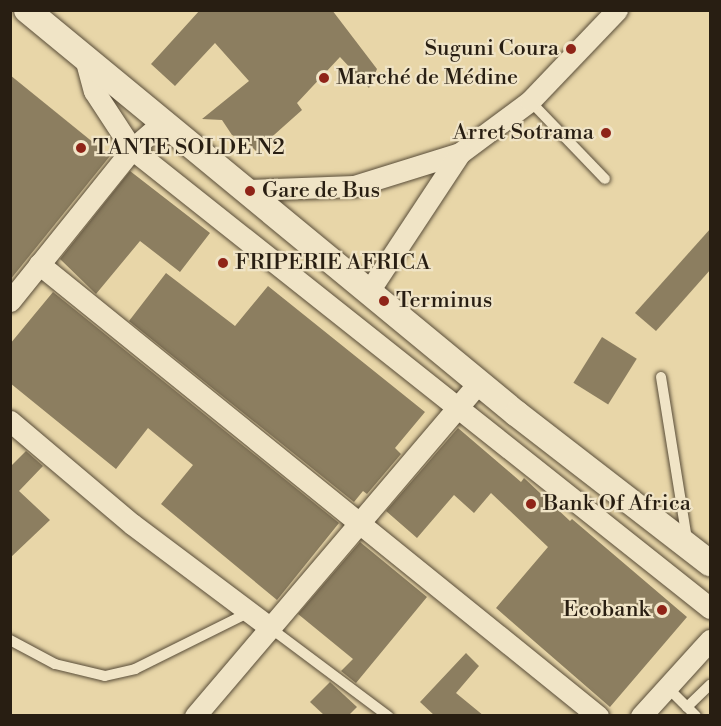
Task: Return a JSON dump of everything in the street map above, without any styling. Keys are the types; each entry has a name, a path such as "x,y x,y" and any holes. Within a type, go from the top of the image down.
{"street":[{"path":"27,10 479,382 711,563"},
{"path":"246,190 354,186 459,153 530,101 617,10"},
{"path":"86,58 94,91 132,149 711,608"},
{"path":"13,292 39,264 132,149 163,122"},
{"path":"369,291 459,153"},
{"path":"39,264 598,716"},
{"path":"195,716 268,627 360,523 479,382"},
{"path":"10,421 132,524 268,627"},
{"path":"641,716 711,639"}],"lane":[{"path":"530,101 605,179"},
{"path":"661,377 688,546"},
{"path":"10,639 56,664 105,676 135,669 250,612"},
{"path":"268,627 388,716"},
{"path":"667,687 691,712 711,685"}],"building":[{"path":"200,10 332,10 377,69 369,88 340,57 297,103 302,110 256,151 247,142 232,135 222,120 202,119 249,81 215,43 175,86 151,64"},
{"path":"10,75 110,156 10,280"},
{"path":"130,171 210,233 180,272 140,241 96,294 60,259"},
{"path":"711,228 711,269 656,331 635,313"},
{"path":"166,273 235,326 268,286 425,412 395,448 401,454 367,494 363,491 354,502 129,321"},
{"path":"53,292 339,523 277,600 161,504 193,465 148,428 116,469 10,383 10,344"},
{"path":"602,337 637,359 608,405 573,383"},
{"path":"458,428 521,482 524,478 570,521 572,519 687,617 610,707 496,608 548,547 491,493 474,513 454,495 417,538 386,511"},
{"path":"26,451 43,466 19,491 50,520 10,558 10,467"},
{"path":"360,542 427,597 356,683 341,671 353,659 298,614"},
{"path":"466,653 479,666 456,693 484,716 435,716 420,702"},
{"path":"330,682 357,707 348,716 325,716 310,702"}],"place":[{"name":"Suguni Coura","path":"571,49"},
{"name":"Marché de Médine","path":"324,78"},
{"name":"Arret Sotrama","path":"606,133"},
{"name":"TANTE SOLDE N2","path":"81,148"},
{"name":"Gare de Bus","path":"250,191"},
{"name":"FRIPERIE AFRICA","path":"223,263"},
{"name":"Terminus","path":"384,301"},
{"name":"Bank Of Africa","path":"531,504"},
{"name":"Ecobank","path":"662,610"}]}
